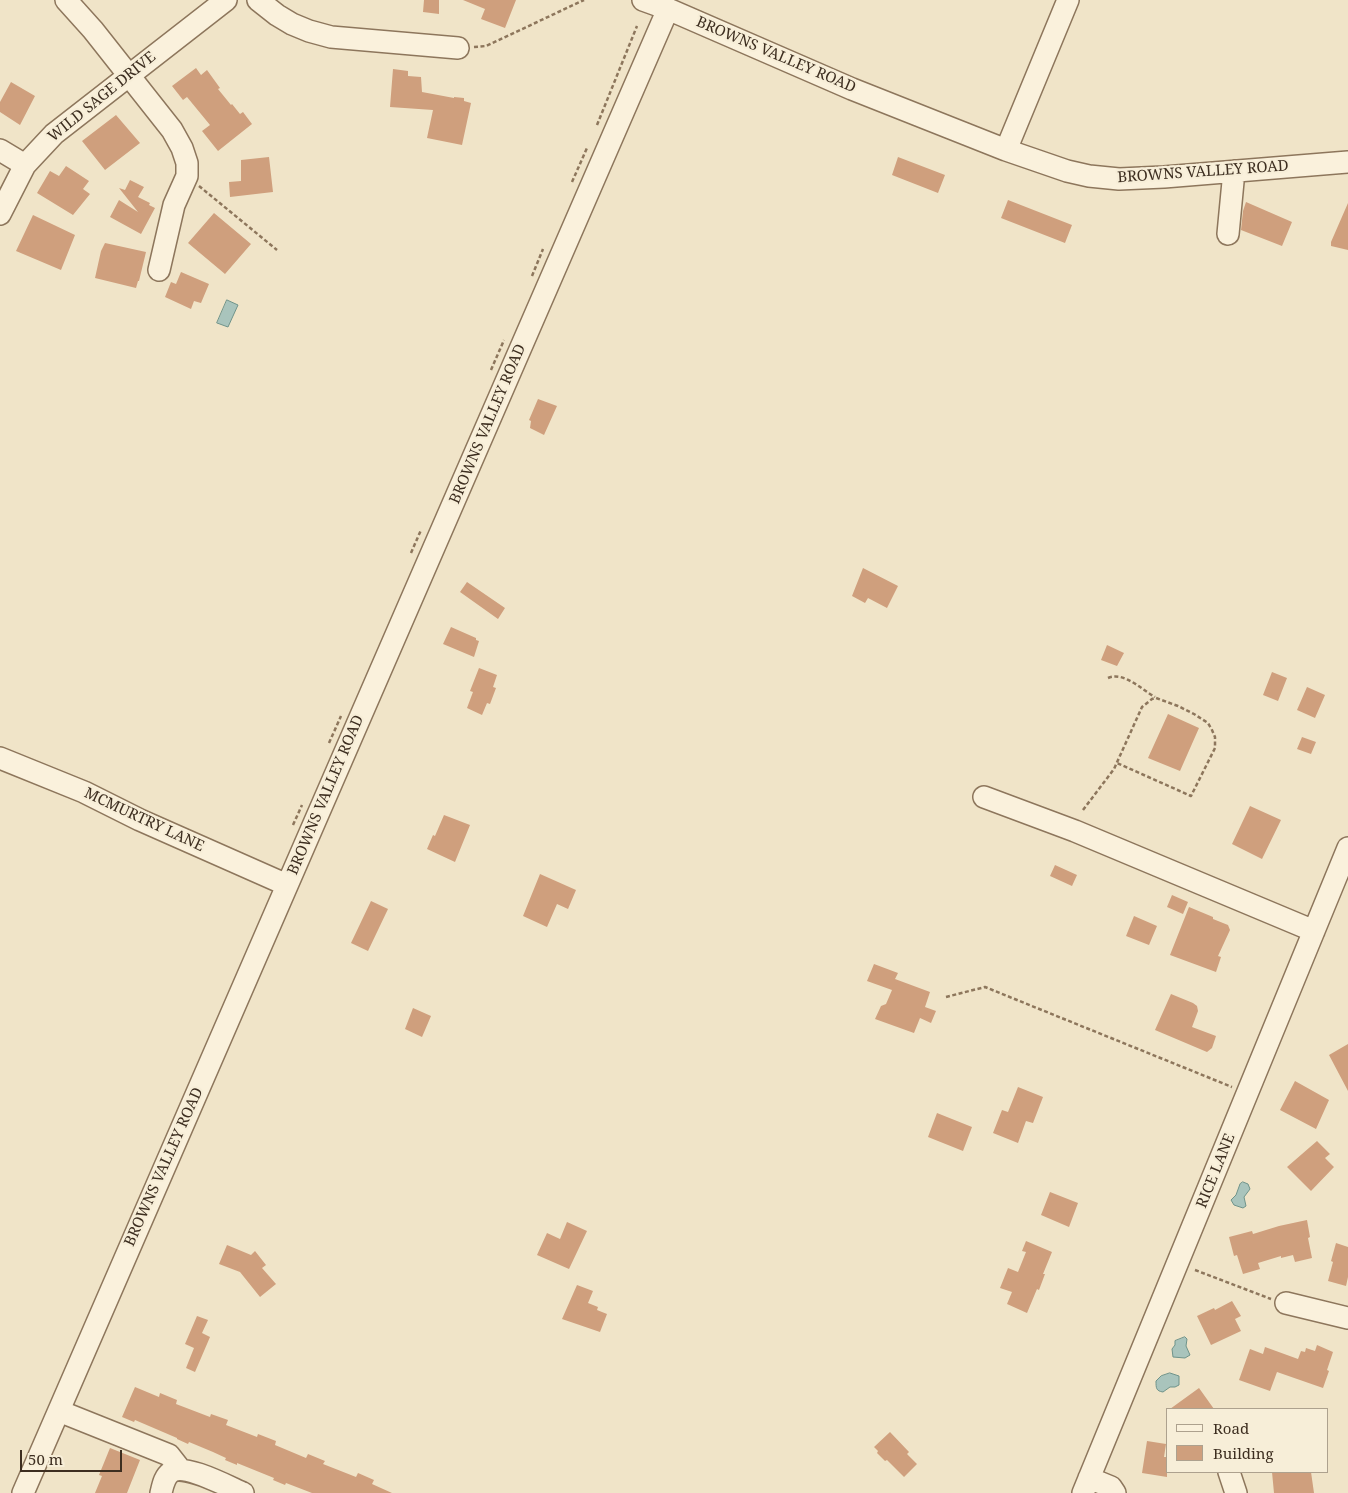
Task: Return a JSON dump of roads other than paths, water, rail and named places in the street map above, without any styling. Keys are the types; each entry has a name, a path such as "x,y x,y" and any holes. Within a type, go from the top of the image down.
{"street":[{"path":"66,0 93,30 172,130 188,163 187,176 174,205 159,270"},
{"name":"WILD SAGE DRIVE","path":"0,214 24,165 54,134 226,0"},
{"path":"258,0 292,24 331,38 458,48"},
{"path":"642,0 664,3"},
{"path":"1006,150 1068,0"},
{"name":"BROWNS VALLEY ROAD","path":"23,1493 287,885 664,3 852,88 1006,150 1067,171 1088,176 1119,179 1164,178 1348,162"},
{"path":"0,150 24,165"},
{"path":"1228,234 1234,171"},
{"name":"MCMURTRY LANE","path":"0,758 84,792 140,820 287,885"},
{"path":"984,797 1075,831 1314,931"},
{"name":"RICE LANE","path":"1086,1486 1348,848"},
{"path":"1286,1303 1348,1318"},
{"path":"59,1411 169,1455 180,1469"},
{"path":"161,1493 164,1479 172,1471 180,1469 243,1493"},
{"path":"1229,1473 1236,1493"},
{"path":"1086,1486 1111,1487 1114,1493"}],"water":[{"path":"227,300 238,305 228,327 217,323"},
{"path":"1243,1182 1248,1184 1250,1189 1244,1197 1246,1206 1243,1208 1234,1205 1231,1200"},
{"path":"1185,1337 1190,1355 1185,1358 1173,1357 1172,1349 1175,1341"},
{"path":"1170,1373 1179,1376 1179,1385 1170,1387 1163,1392 1159,1391 1156,1387 1156,1381 1161,1376"}]}
